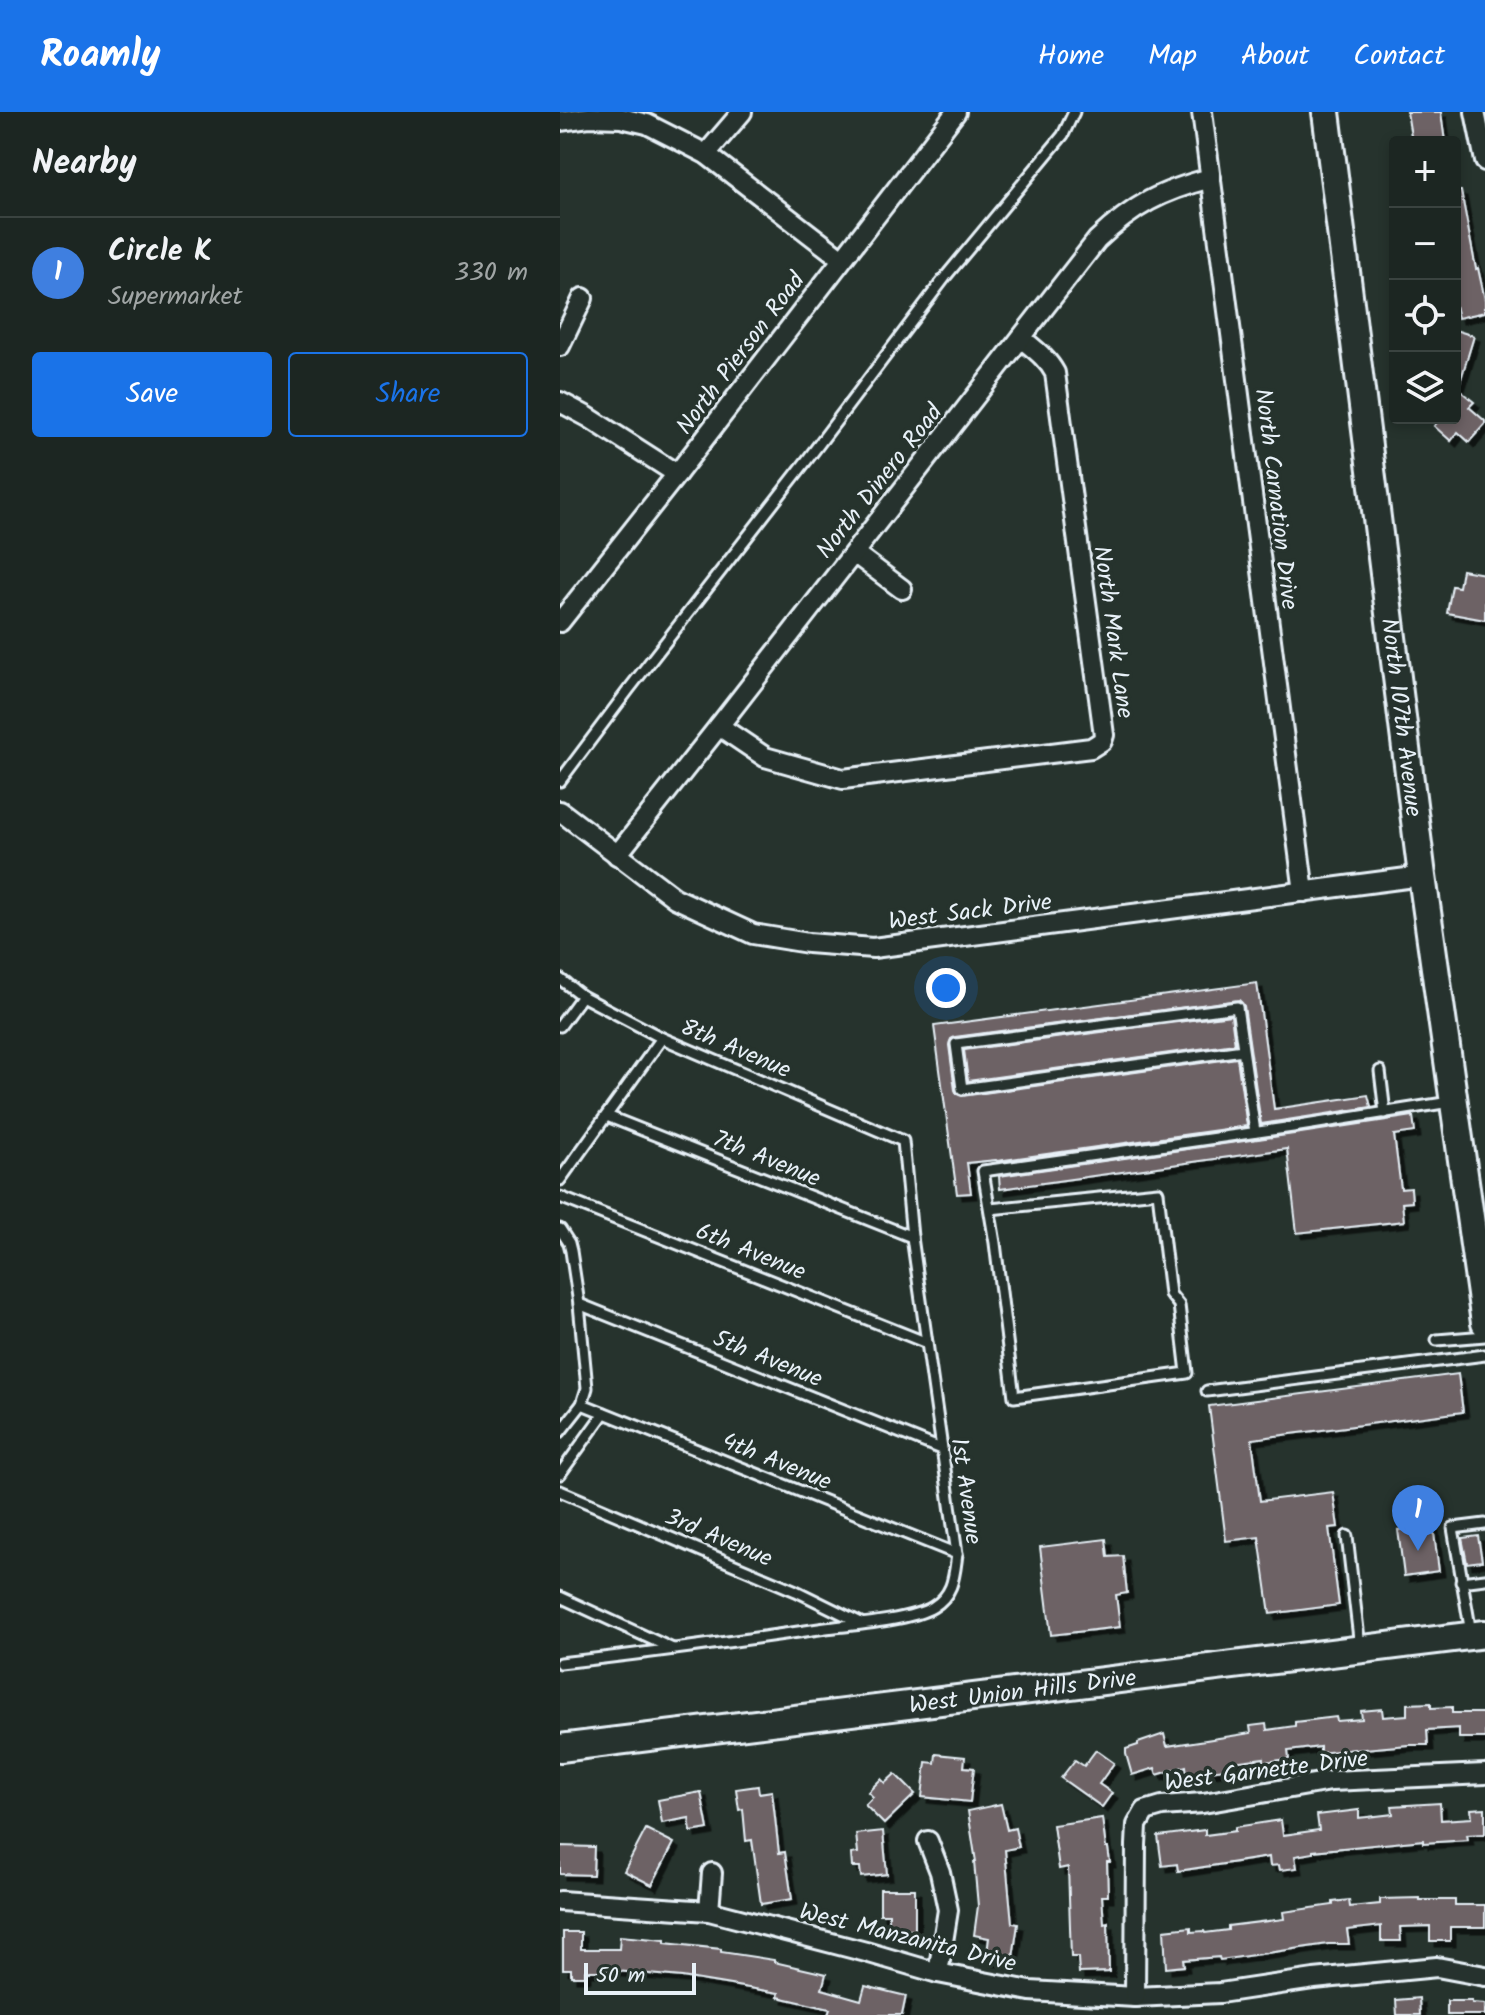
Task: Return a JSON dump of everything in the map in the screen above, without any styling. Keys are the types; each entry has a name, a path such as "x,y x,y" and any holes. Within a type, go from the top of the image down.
{"main road":[{"name":"North 107th Avenue","path":"1326,112 1422,876 1485,1323"},
{"name":"West Union Hills Drive","path":"560,1748 1478,1635"}],"street":[{"path":"706,154 742,112"},
{"name":"North Pierson Road","path":"560,622 956,112"},
{"name":"North Carnation Drive","path":"1202,112 1304,892"},
{"path":"1475,112 1485,161"},
{"path":"560,121 589,117 621,118 647,124 706,154 842,259"},
{"name":"North Dinero Road","path":"617,855 1097,240 1129,212 1159,195 1211,178"},
{"path":"560,346 583,298"},
{"name":"North Mark Lane","path":"719,726 765,757 843,779 1091,748 1102,741 1104,735 1055,373 1051,364 1021,338"},
{"path":"560,402 677,474"},
{"path":"854,553 902,589"},
{"name":"West Sack Drive","path":"560,811 675,898 753,934 808,943 873,948 1422,876"},
{"name":"West Garnette Drive","path":"1135,1997 1137,1825 1145,1811 1331,1781 1485,1774"},
{"path":"928,1841 940,1872 948,1910 938,1973"},
{"path":"709,1911 712,1873"},
{"name":"West Manzanita Drive","path":"560,1901 709,1911 938,1973 1030,1991 1135,1997 1220,1993 1314,1979 1437,1967 1485,1976"}],"lane":[{"path":"560,781 946,276 1063,135 1074,112"},
{"name":"8th Avenue","path":"560,979 582,996 662,1038 903,1141"},
{"path":"560,1026 582,996"},
{"path":"1243,1050 962,1089 956,1044 1237,1007 1255,1132"},
{"path":"560,1180 662,1038"},
{"path":"1380,1071 1385,1113"},
{"path":"990,1209 1158,1192 1170,1294 1179,1305 1187,1373 1014,1397 983,1171 1454,1102"},
{"name":"7th Avenue","path":"607,1116 912,1237"},
{"name":"1st Avenue","path":"560,1663 675,1650 912,1614 933,1607 953,1586 957,1554 912,1237 903,1141"},
{"name":"6th Avenue","path":"560,1197 927,1343"},
{"path":"560,1229 571,1251 587,1388 582,1404 560,1432"},
{"name":"5th Avenue","path":"579,1304 941,1449"},
{"path":"1437,1340 1485,1336"},
{"path":"1207,1391 1485,1355"},
{"name":"4th Avenue","path":"582,1404 957,1554"},
{"path":"560,1474 604,1413"},
{"name":"3rd Avenue","path":"560,1491 796,1591 861,1623"},
{"path":"1478,1635 1461,1582 1453,1528 1485,1524"},
{"path":"1347,1536 1360,1650"},
{"path":"1461,1582 1485,1579"},
{"path":"560,1597 675,1650"}],"building":[{"path":"1407,112 1441,112 1444,136 1411,136"},
{"path":"1461,191 1485,300 1485,312 1461,317"},
{"path":"1461,332 1474,336 1461,379"},
{"path":"1461,391 1474,402 1469,407 1485,421 1469,442 1458,432 1451,441 1434,426 1461,424"},
{"path":"1462,570 1485,574 1485,620 1447,613 1452,586 1459,587"},
{"path":"1257,983 1274,1109 1368,1095 1371,1107 1261,1124 1244,1006 1239,1000 955,1037 949,1045 955,1090 962,1096 1237,1058 1247,1126 967,1163 971,1193 957,1194 934,1026"},
{"path":"1231,1015 1235,1044 968,1081 964,1050"},
{"path":"1413,1116 1415,1132 1394,1135 1401,1189 1411,1188 1412,1202 1402,1203 1404,1221 1297,1233 1287,1149 1000,1189 999,1176"},
{"path":"1458,1374 1463,1412 1252,1439 1260,1501 1333,1492 1338,1527 1329,1528 1339,1605 1270,1614 1259,1537 1226,1541 1209,1406"},
{"path":"1433,1526 1439,1571 1404,1576 1398,1530"},
{"path":"1478,1536 1482,1561 1467,1563 1462,1538"},
{"path":"1106,1539 1108,1557 1123,1556 1127,1593 1116,1595 1120,1627 1051,1635 1040,1547"},
{"path":"1431,1703 1431,1708 1452,1707 1452,1713 1485,1713 1485,1738 1459,1738 1459,1728 1427,1730 1428,1745 1320,1753 1320,1747 1288,1751 1289,1759 1232,1762 1233,1768 1187,1774 1186,1766 1157,1775 1155,1768 1132,1775 1126,1754 1126,1749 1164,1734 1167,1746 1251,1733 1250,1726 1266,1724 1267,1730 1295,1726 1295,1722 1336,1717 1337,1721 1362,1719 1361,1711 1382,1709 1383,1717 1407,1715 1407,1704"},
{"path":"1096,1750 1114,1763 1099,1784 1112,1793 1102,1807 1061,1778 1075,1760 1084,1766"},
{"path":"936,1754 965,1757 964,1767 974,1768 970,1802 922,1797 926,1762 935,1763"},
{"path":"895,1774 915,1794 884,1824 865,1805 873,1797 868,1792 881,1779 885,1783"},
{"path":"758,1786 759,1793 772,1791 779,1853 785,1852 792,1899 761,1904 752,1840 746,1841 743,1809 739,1810 736,1789"},
{"path":"701,1792 708,1829 691,1832 689,1818 662,1823 658,1800"},
{"path":"1440,1803 1441,1820 1472,1818 1471,1809 1485,1808 1485,1834 1467,1835 1468,1840 1423,1843 1423,1840 1313,1851 1295,1856 1297,1868 1280,1870 1279,1865 1270,1866 1269,1857 1178,1871 1177,1864 1162,1866 1158,1836 1205,1830 1205,1835 1281,1820 1283,1835 1319,1830 1317,1815 1359,1810 1359,1818 1393,1814 1392,1806"},
{"path":"1001,1804 1007,1830 1015,1828 1019,1847 1005,1850 1012,1923 1018,1924 1012,1964 986,1960 989,1938 974,1935 978,1906 976,1862 968,1811"},
{"path":"1102,1818 1110,1862 1107,1862 1108,1896 1102,1896 1104,1924 1108,1923 1109,1972 1079,1973 1078,1957 1071,1957 1068,1867 1059,1869 1053,1825"},
{"path":"646,1829 674,1843 652,1885 624,1871"},
{"path":"883,1831 887,1874 861,1877 860,1867 852,1867 851,1854 858,1853 856,1834"},
{"path":"560,1846 594,1847 593,1875 560,1874"},
{"path":"880,1889 915,1889 915,1930 889,1930 889,1914 880,1914"},
{"path":"1380,1899 1455,1900 1455,1905 1485,1905 1485,1927 1450,1927 1450,1941 1430,1941 1430,1926 1400,1927 1401,1941 1381,1941 1381,1926 1347,1930 1349,1944 1328,1944 1220,1960 1219,1957 1183,1960 1184,1966 1166,1968 1164,1930 1191,1927 1191,1932 1205,1933 1228,1930 1228,1926 1284,1919 1283,1912 1333,1905 1333,1902 1349,1900 1350,1907 1380,1904"},
{"path":"563,1932 581,1932 581,1949 619,1949 620,1936 665,1940 665,1943 721,1949 721,1952 774,1960 826,1974 822,1989 861,2000 865,1986 906,1996 902,2015 828,2015 830,2009 778,1997 779,1993 682,1977 616,1971 585,1971 585,1976 571,1976 571,1969 563,1969"},
{"path":"1419,1998 1420,2015 1397,2015 1396,2000"},
{"path":"1447,2001 1485,2004 1485,2015 1447,2015"}],"place":[{"name":"Circle K","path":"1418,1551"}]}
